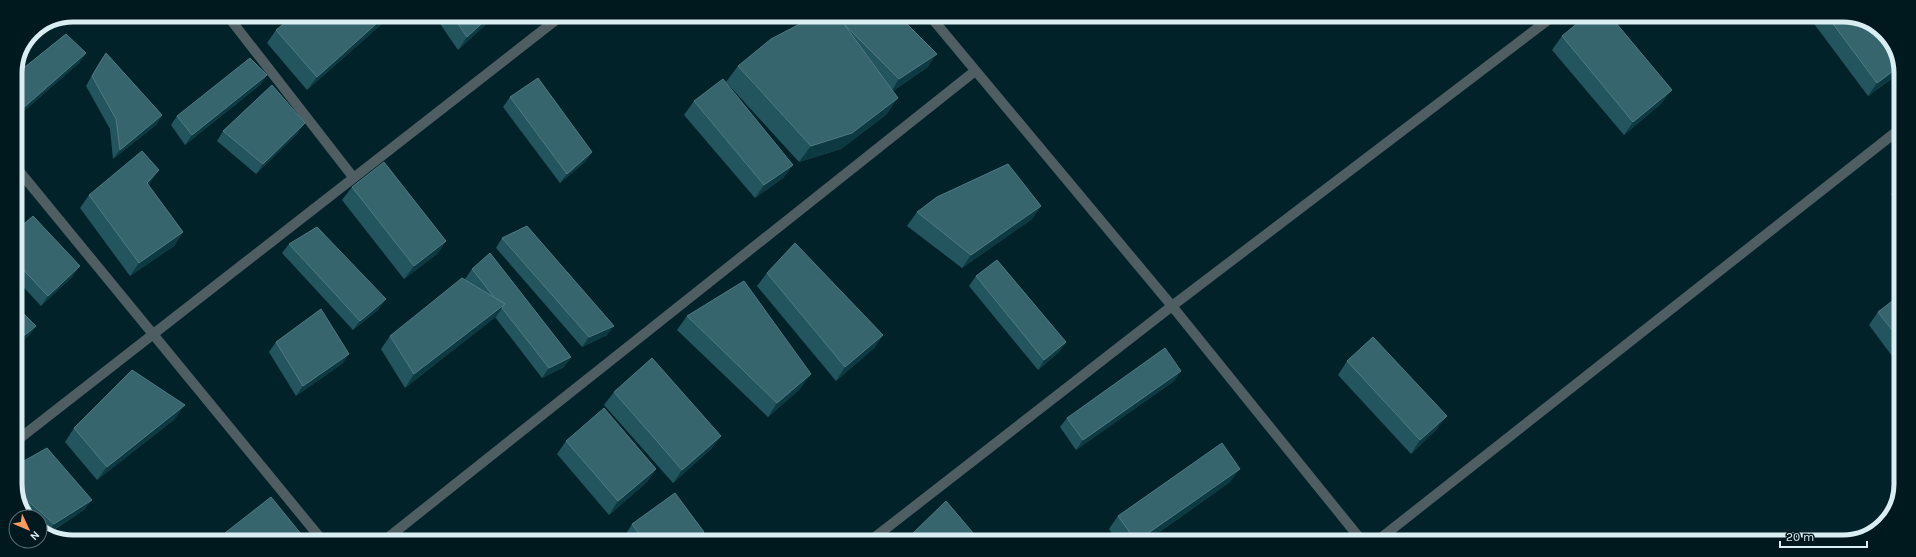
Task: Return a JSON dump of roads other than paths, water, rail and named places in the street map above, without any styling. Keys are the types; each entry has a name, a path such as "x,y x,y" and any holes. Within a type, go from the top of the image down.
{"street":[{"path":"232,22 353,177"},
{"path":"22,436 553,22"},
{"path":"935,22 1172,306 1356,535"},
{"path":"878,535 1172,306 1545,22"},
{"path":"391,535 975,71"},
{"path":"1386,535 1894,134"},
{"path":"22,175 318,535"}]}
